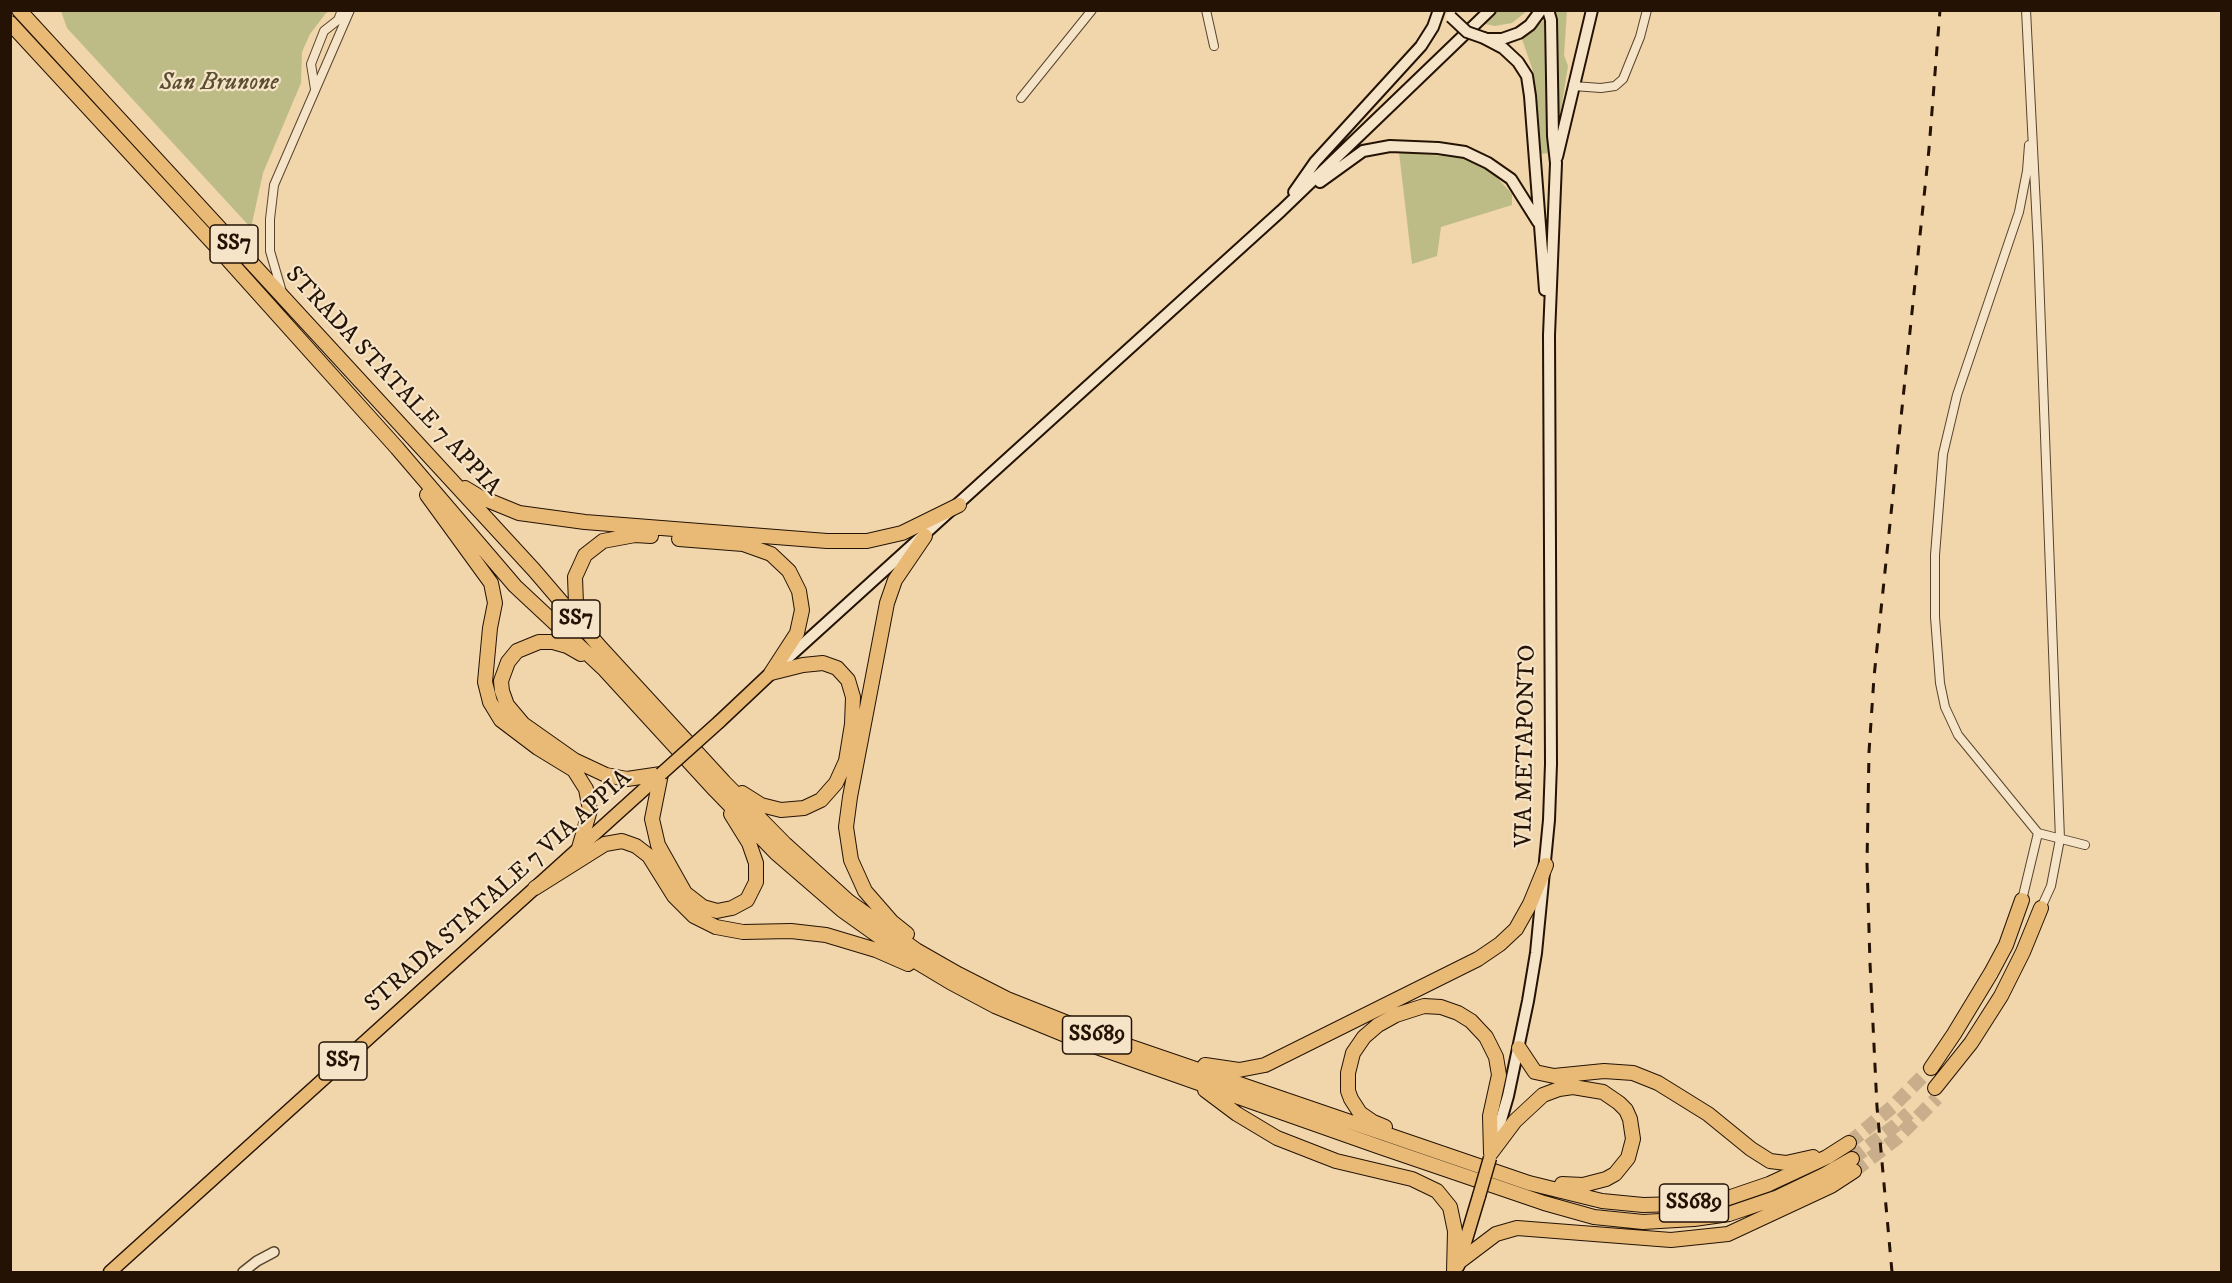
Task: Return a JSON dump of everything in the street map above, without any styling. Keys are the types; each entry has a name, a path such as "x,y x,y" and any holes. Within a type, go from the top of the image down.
{"highway":[{"name":"STRADA STATALE 7 APPIA","path":"19,10 534,570 700,764"},
{"name":"STRADA STATALE 7 APPIA","path":"10,23 214,244 396,448 515,586 605,670 700,764"},
{"path":"396,448 440,514 491,583 495,603 490,628 485,682 490,702 501,720 538,748 574,770 586,789 590,810 579,848"},
{"path":"448,477 480,497 519,513 585,522 827,541 867,541 902,533 959,505"},
{"path":"600,647 576,604 575,578 585,555 603,541 635,535 743,544 771,554 789,571 799,591 802,610 797,633 771,673"},
{"path":"925,536 895,580 886,603 850,797 847,839 851,860 859,881 874,902 901,930 945,959 954,978"},
{"path":"605,670 567,646 553,642 539,642 517,651 508,662 503,672 502,691 507,705 523,724 574,760 606,775 627,779 661,774 652,819 658,845 685,893 703,907 717,911 732,908 747,900 756,882 756,863 749,843 720,786"},
{"path":"720,786 761,805 781,810 804,808 821,800 836,783 846,761 852,724 853,697 848,680 837,668 822,663 771,673"},
{"name":"SS689","path":"700,764 776,853 842,910 905,955 1032,1010 1172,1062 1436,1153 1528,1183 1602,1201 1643,1205 1725,1199 1769,1184 1827,1157 1848,1143 1807,1159 1786,1163 1770,1161 1750,1149 1708,1114 1658,1083 1633,1073 1604,1071 1554,1076 1534,1071 1519,1048"},
{"path":"535,888 605,844 622,841 636,846 649,856 674,896 693,916 716,927 743,933 791,931 826,935 954,978"},
{"path":"1172,1062 1196,1062 1239,1070 1265,1065 1478,959 1500,944 1516,929 1530,904 1545,865"},
{"path":"1931,1068 1991,973 2006,945 2022,900"},
{"path":"1936,1093 2001,996 2023,952 2041,908"},
{"name":"SS689","path":"954,978 995,1006 1086,1043 1544,1203 1594,1217 1643,1222 1729,1214 1776,1198 1824,1175 1853,1165 1831,1186 1728,1234 1671,1240 1516,1228 1496,1234 1456,1269"},
{"path":"1436,1153 1420,1140 1366,1118 1351,1099 1347,1083 1353,1053 1364,1037 1378,1025 1396,1015 1424,1006 1441,1007 1465,1016 1479,1029 1492,1047 1499,1075 1489,1125 1491,1155"},
{"path":"1194,1081 1237,1114 1277,1138 1336,1161 1412,1179 1437,1191 1450,1208 1455,1232 1456,1269"},
{"path":"1491,1155 1515,1121 1536,1100 1551,1092 1573,1087 1592,1089 1611,1097 1626,1110 1633,1130 1632,1149 1615,1174 1595,1183 1583,1185 1528,1183"}],"main road":[{"path":"1281,211 1315,162 1420,46 1433,27 1439,10"},
{"path":"771,673 925,536 1281,211 1490,10"},
{"path":"1484,38 1502,39 1519,33 1530,25 1541,10"},
{"path":"1548,10 1551,20 1553,136 1556,163 1549,335"},
{"path":"1556,163 1592,10"},
{"path":"1449,14 1467,32 1503,48 1518,62 1527,76 1549,335"},
{"path":"1281,211 1363,151 1390,146 1422,147 1465,152 1488,163 1511,179 1539,226"},
{"name":"VIA METAPONTO","path":"1491,1155 1519,1048 1536,953 1545,865 1551,764 1549,335"},
{"name":"STRADA STATALE 7 VIA APPIA","path":"110,1272 771,673"},
{"path":"1456,1269 1491,1155"},
{"name":"STRADA STATALE 7 VIA APPIA","path":"124,1272 152,1235"}],"street":[{"path":"315,90 311,64 324,31 338,20 342,10"},
{"path":"285,299 270,250 270,219 274,185 350,10"},
{"path":"1021,98 1092,10"},
{"path":"1206,10 1214,46"},
{"path":"1573,86 1601,88 1615,86 1623,79 1637,46 1647,10"},
{"path":"2026,10 2038,247 2060,839 2051,886 2041,908"},
{"path":"2031,111 2027,171 2019,212 1957,395 1946,436 1937,524 1935,617 1940,682 1945,707 1958,735 2037,833 2085,845"},
{"path":"2022,900 2037,833"},
{"path":"243,1272 257,1260 274,1252"}],"green space":[{"name":"San Brunone","path":"61,11 331,11 326,13 310,34 302,52 301,83 263,173 251,228 67,28"},
{"path":"1498,11 1527,11 1512,23 1495,26 1485,24"},
{"path":"1554,11 1567,11 1564,55 1568,66 1559,122"},
{"path":"1544,20 1549,153 1540,154 1533,71 1522,39"},
{"path":"1399,152 1465,158 1491,171 1512,194 1512,205 1441,227 1437,256 1412,264"}],"tunnel":[{"path":"1849,1143 1892,1107 1931,1068"},
{"path":"1854,1171 1897,1138 1937,1098"},
{"path":"1852,1159 1909,1113"}],"railway":[{"path":"1892,1272 1877,1107 1870,963 1867,863 1869,752 1874,677 1929,149 1940,10"}]}
